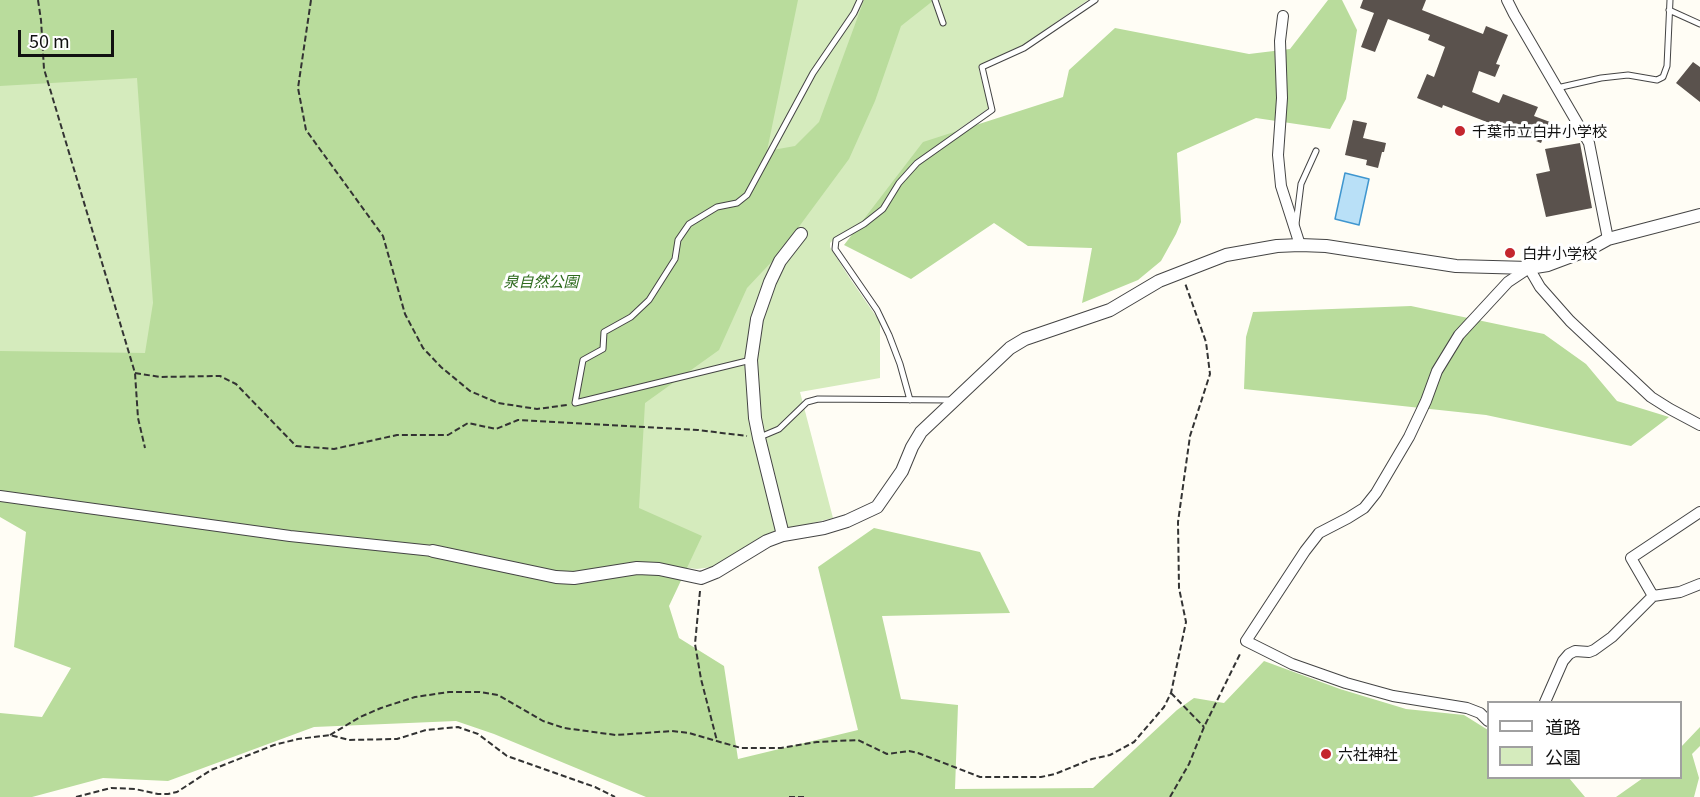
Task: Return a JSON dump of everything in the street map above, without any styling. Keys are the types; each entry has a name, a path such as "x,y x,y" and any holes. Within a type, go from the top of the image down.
{"street":[{"path":"1507,0 1589,143 1608,239"},
{"path":"1283,16 1280,41 1282,98 1278,156 1281,186 1300,245"},
{"path":"0,496 258,532 433,551 556,577 574,578 637,568 659,569 701,578 716,572 767,541 783,535 824,528 847,521 877,507 902,471 921,432 1010,348 1025,339 1110,310 1158,281 1180,271 1226,255 1276,246 1300,245 1326,246 1456,266 1529,268 1548,265 1588,250 1608,239 1700,215"},
{"path":"783,535 759,438 754,409 751,360 757,319 770,282 780,261 801,234"},
{"path":"1529,268 1540,287 1569,321 1652,397 1700,425"},
{"path":"1487,720 1480,713 1467,708 1393,696 1346,683 1292,664 1246,641 1305,550 1319,533 1364,508 1376,493 1409,437 1437,371 1459,335 1508,282 1529,268"},
{"path":"1653,596 1631,558 1700,512"},
{"path":"1545,701 1563,661 1569,654 1575,651 1594,650 1612,637 1653,596 1680,592 1700,584"}],"lane":[{"path":"751,360 575,403 583,360 603,349 604,332 631,317 649,300 675,259 678,240 689,224 717,207 737,202 747,195 813,73 854,13 860,0"},
{"path":"935,0 944,23"},
{"path":"910,400 889,335 877,310 835,249 836,240 864,224 883,209 899,183 917,164 992,110 982,68 1024,48 1095,0"},
{"path":"1557,88 1601,78 1628,75 1657,80 1663,77 1667,66 1670,0"},
{"path":"1669,10 1700,24"},
{"path":"1295,229 1301,184 1316,151"},
{"path":"759,438 779,429 807,402 818,399 955,400"}],"path":[{"path":"38,0 44,69 135,373 138,418 145,448"},
{"path":"311,0 298,88 306,130 383,236 405,314 423,348 441,367 470,391 498,403 537,409 575,403"},
{"path":"330,735 360,717 415,697 449,692 480,692 498,695 543,721 564,729 615,735 672,730 741,748 771,748 858,740 888,754 918,753 980,777 1041,777 1055,774 1092,759 1110,755 1134,742 1164,707 1171,693 1186,622 1179,588 1178,522 1190,435 1210,374 1206,342 1180,271"},
{"path":"135,373 160,377 220,376 236,384 296,446 334,449 397,435 448,435 468,423 496,429 518,420 698,430 759,438"},
{"path":"701,578 695,644 717,741"},
{"path":"1170,797 1189,764 1204,727 1246,641"},
{"path":"1171,693 1204,727"},
{"path":"75,797 111,788 135,789 158,794 177,792 211,770 273,745 298,739 330,735 349,740 397,740 426,730 458,727 478,734 507,756 595,787 615,797"},
{"path":"789,797 804,797"}],"green space":[{"name":"泉自然公園","path":"0,0 1088,0 1023,45 982,64 979,70 989,108 925,153 863,222 836,237 830,243 830,247 880,322 880,378 800,392 833,518 764,537 712,567 697,569 0,490"},
{"name":"泉自然公園","path":"0,0 798,0 767,151 795,146 819,122 864,0 934,0 901,26 875,101 849,159 778,255 747,288 719,350 645,403 639,508 702,536 669,606 679,638 724,666 738,759 858,730 818,567 874,528 980,552 1010,613 882,616 901,699 958,705 955,789 1093,788 1177,710 1194,698 1224,703 1264,661 1340,689 1406,709 1464,715 1487,729 1487,779 1570,779 1585,797 646,797 494,734 456,721 314,727 168,781 103,778 32,797 0,797 0,713 42,717 71,668 14,647 26,532 0,517 0,351 145,353 153,303 137,78 0,86"},
{"path":"1328,0 1342,0 1357,30 1346,99 1330,129 1256,118 1177,153 1181,222 1161,261 1138,280 1082,303 1092,248 1028,246 994,223 911,279 844,245 923,142 1063,97 1069,70 1115,28 1249,54 1290,49"},
{"path":"1411,306 1544,334 1586,364 1617,401 1669,417 1631,446 1486,415 1244,389 1246,337 1253,312"},
{"path":"1700,727 1700,746 1692,754 1699,778 1694,797 1616,797 1642,779 1682,779 1682,746"}],"water":[{"path":"1345,173 1369,179 1359,225 1335,219"}],"building":[{"path":"1363,0 1426,0 1422,10 1483,34 1486,26 1508,35 1496,64 1500,65 1495,77 1479,71 1472,92 1499,103 1503,94 1538,107 1534,116 1550,122 1541,143 1443,105 1442,108 1417,98 1427,74 1434,77 1445,47 1428,40 1430,35 1388,19 1375,52 1361,47 1374,13 1360,8"},
{"path":"1693,62 1700,67 1700,102 1676,83"},
{"path":"1353,120 1367,123 1363,138 1386,143 1378,168 1366,165 1367,160 1345,155"},
{"path":"1580,143 1592,208 1546,217 1536,174 1550,171 1545,149"}],"place":[{"name":"千葉市立白井小学校","path":"1460,131"},
{"name":"白井小学校","path":"1510,253"},
{"name":"六社神社","path":"1326,754"}]}
